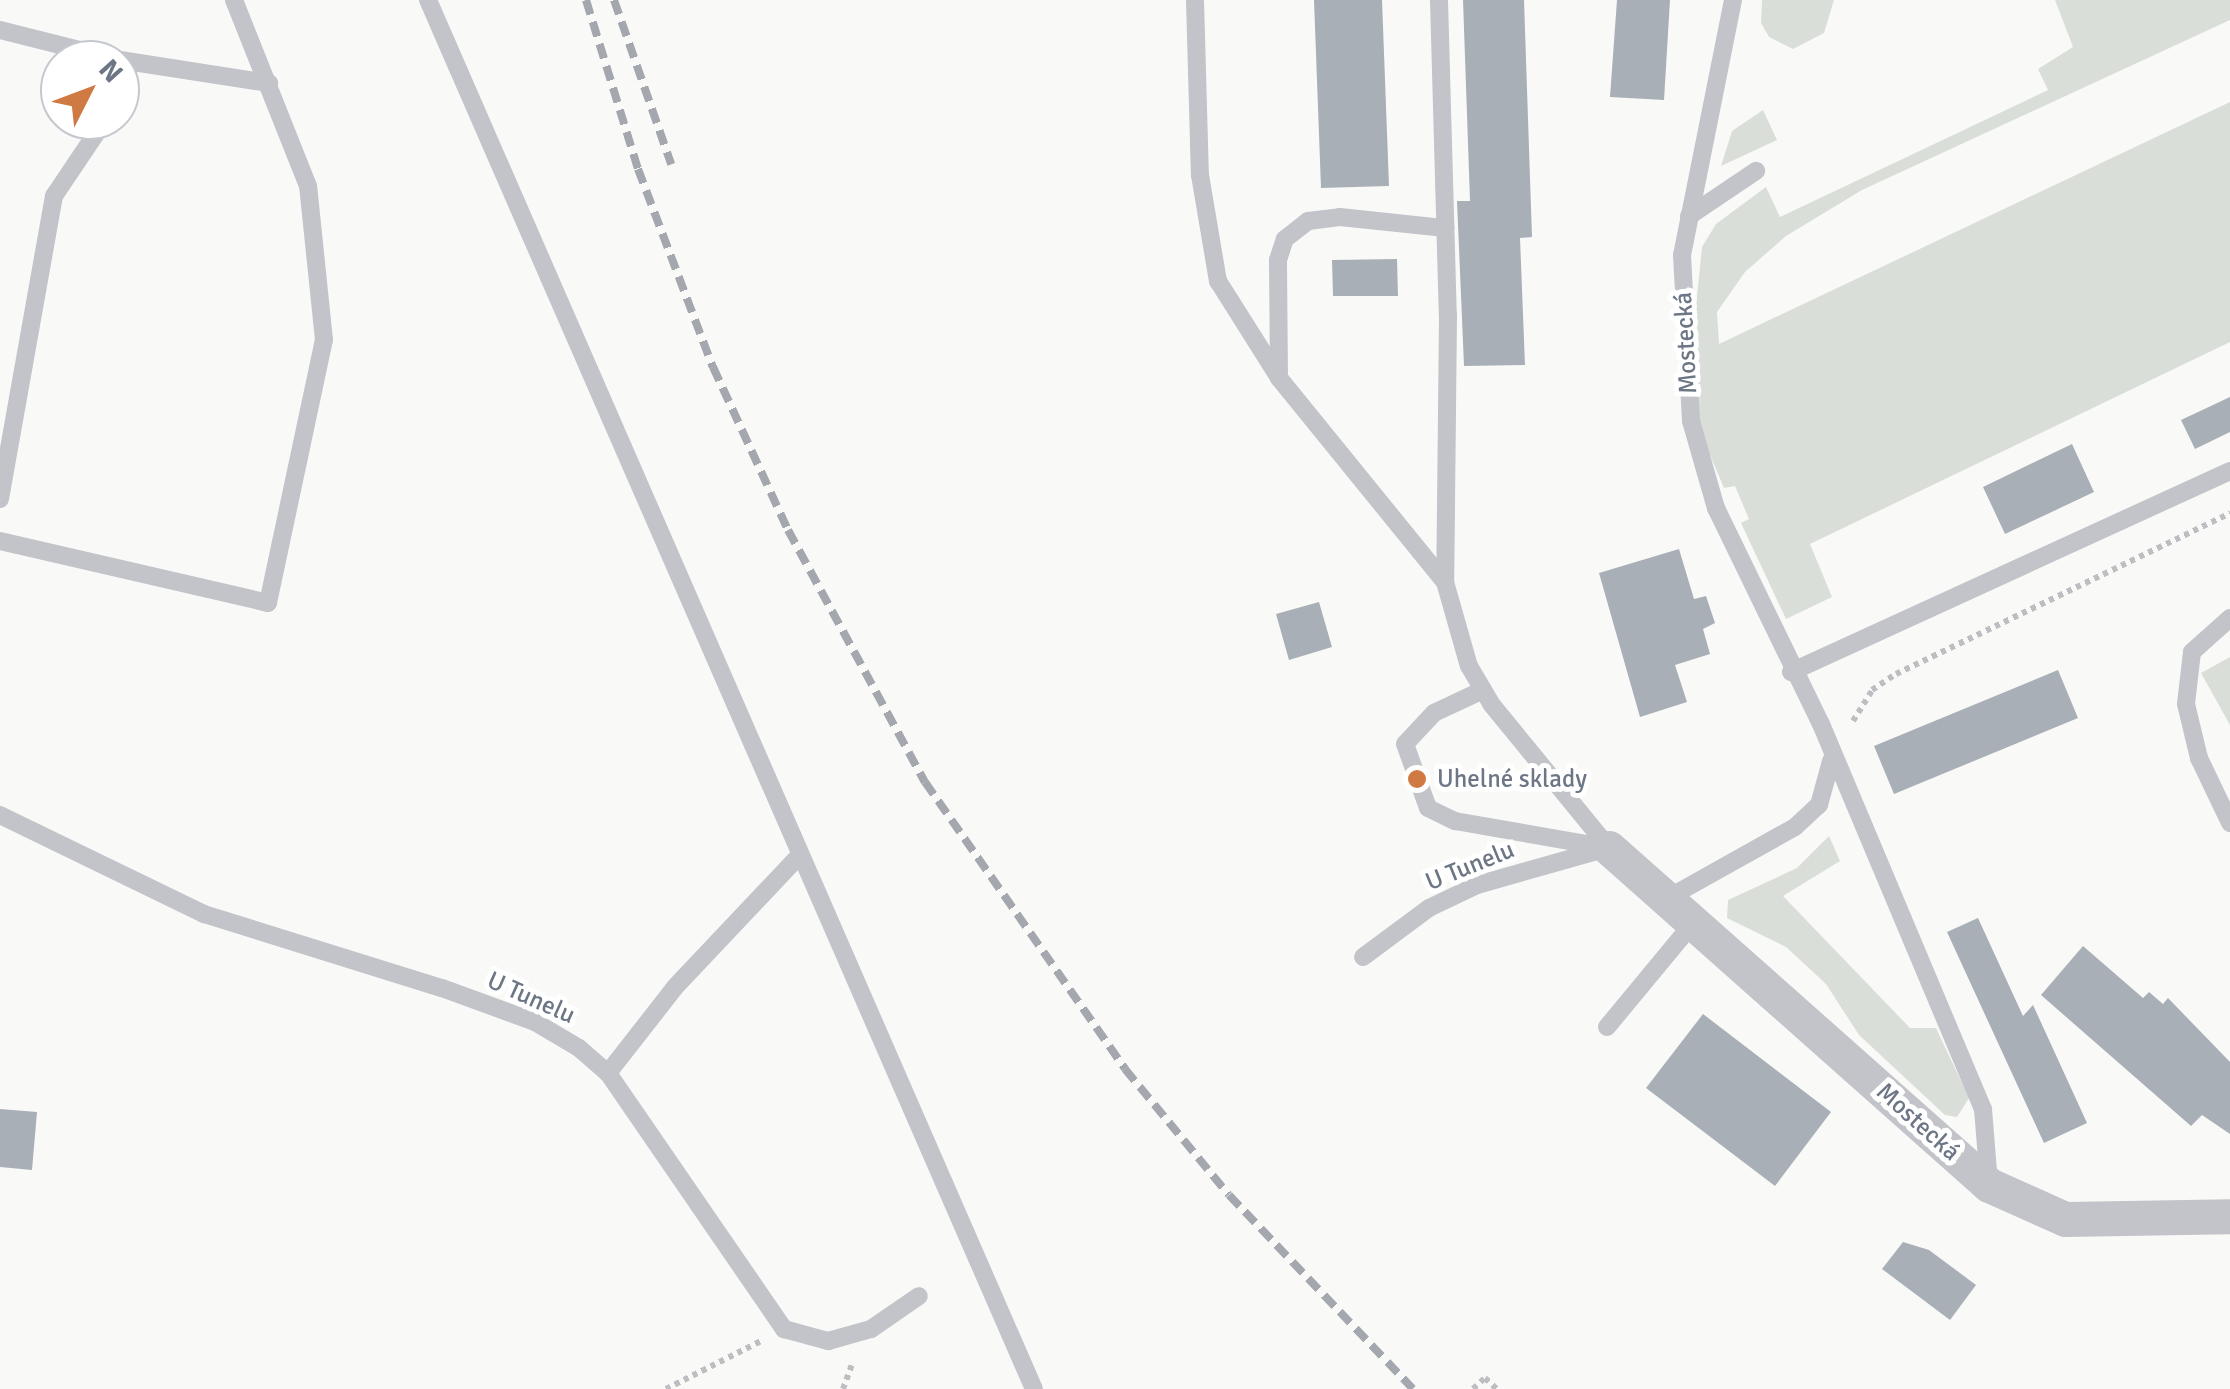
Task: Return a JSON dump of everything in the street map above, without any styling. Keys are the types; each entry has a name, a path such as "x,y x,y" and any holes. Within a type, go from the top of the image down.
{"street":[{"name":"Mostecká","path":"1609,848 1989,1186 2065,1219 2230,1216"}],"lane":[{"path":"0,540 268,603 324,340 308,186 234,0"},
{"path":"428,0 798,857 1034,1389"},
{"path":"1195,0 1200,175 1218,281 1279,378 1445,582"},
{"path":"1439,0 1445,228 1445,582 1468,666 1482,690 1609,848"},
{"name":"Mostecká","path":"1733,0 1688,216 1682,344 1691,421 1716,508 1831,758 1983,1109 1989,1186"},
{"path":"0,30 40,41"},
{"path":"140,66 269,83"},
{"path":"0,498 54,196 92,140"},
{"path":"1688,216 1756,171"},
{"path":"1279,378 1278,260 1284,239 1308,221 1340,217 1445,228"},
{"path":"1792,672 2230,471"},
{"path":"2230,618 2192,652 2186,674 2199,758 2230,823"},
{"path":"1482,690 1434,712 1406,744 1428,808 1455,821 1609,848"},
{"path":"1668,898 1795,826 1818,805 1831,758"},
{"name":"U Tunelu","path":"0,815 204,914 535,1022 608,1073 784,1329"},
{"name":"U Tunelu","path":"1363,958 1429,908 1476,885 1609,848"},
{"path":"608,1073 676,986 798,857"},
{"path":"1607,1026 1694,922"},
{"path":"784,1329 828,1341 870,1329 919,1296"}],"path":[{"path":"1844,790 1853,720 1872,690 2230,513"},
{"path":"666,1389 784,1329"},
{"path":"1474,1389 1485,1378 1497,1389"}],"shaded area":[{"path":"1762,0 1834,0 1824,33 1793,49 1769,37 1761,23"},
{"path":"2055,0 2230,0 2230,20 1862,190 1786,236 1745,272 1717,312 1719,344 2230,102 2230,342 1810,544 1832,597 1786,619 1741,523 1749,519 1735,486 1724,488 1696,422 1693,336 1702,247 1716,224 1766,187 1780,217 2048,90 2038,69 2073,47"},
{"path":"1763,110 1777,140 1721,166 1732,131"},
{"path":"2230,657 2230,725 2201,673"},
{"path":"1829,836 1840,861 1783,896 1910,1028 1936,1028 1969,1098 1957,1117 1945,1115 1859,1035 1826,984 1786,947 1727,918 1728,900 1797,868"}],"building":[{"path":"1314,0 1382,0 1389,186 1321,188"},
{"path":"1463,0 1524,0 1532,237 1520,238 1525,365 1464,366 1457,201 1470,201"},
{"path":"1617,0 1670,0 1664,100 1610,97"},
{"path":"1397,259 1398,296 1333,296 1332,260"},
{"path":"2230,397 2230,432 2195,449 2181,420"},
{"path":"2072,444 2094,492 2005,534 1983,487"},
{"path":"1679,549 1694,599 1706,596 1715,623 1703,629 1710,654 1675,665 1687,702 1640,717 1599,573"},
{"path":"1319,602 1332,647 1289,660 1276,614"},
{"path":"2058,670 2078,718 1894,794 1874,746"},
{"path":"1978,918 2023,1016 2033,1005 2087,1123 2044,1143 1947,932"},
{"path":"2083,946 2143,998 2149,992 2163,1004 2168,998 2230,1062 2230,1134 2202,1115 2191,1126 2041,995"},
{"path":"1703,1014 1831,1112 1775,1186 1646,1088"},
{"path":"0,1109 37,1112 32,1170 0,1167"},
{"path":"1903,1242 1929,1250 1976,1285 1950,1320 1882,1269"}],"railway":[{"path":"586,0 638,169 713,367 788,530 925,782 1125,1069 1229,1195 1413,1389"},
{"path":"614,0 671,164"}],"place":[{"name":"Uhelné sklady","path":"1417,779"}]}
